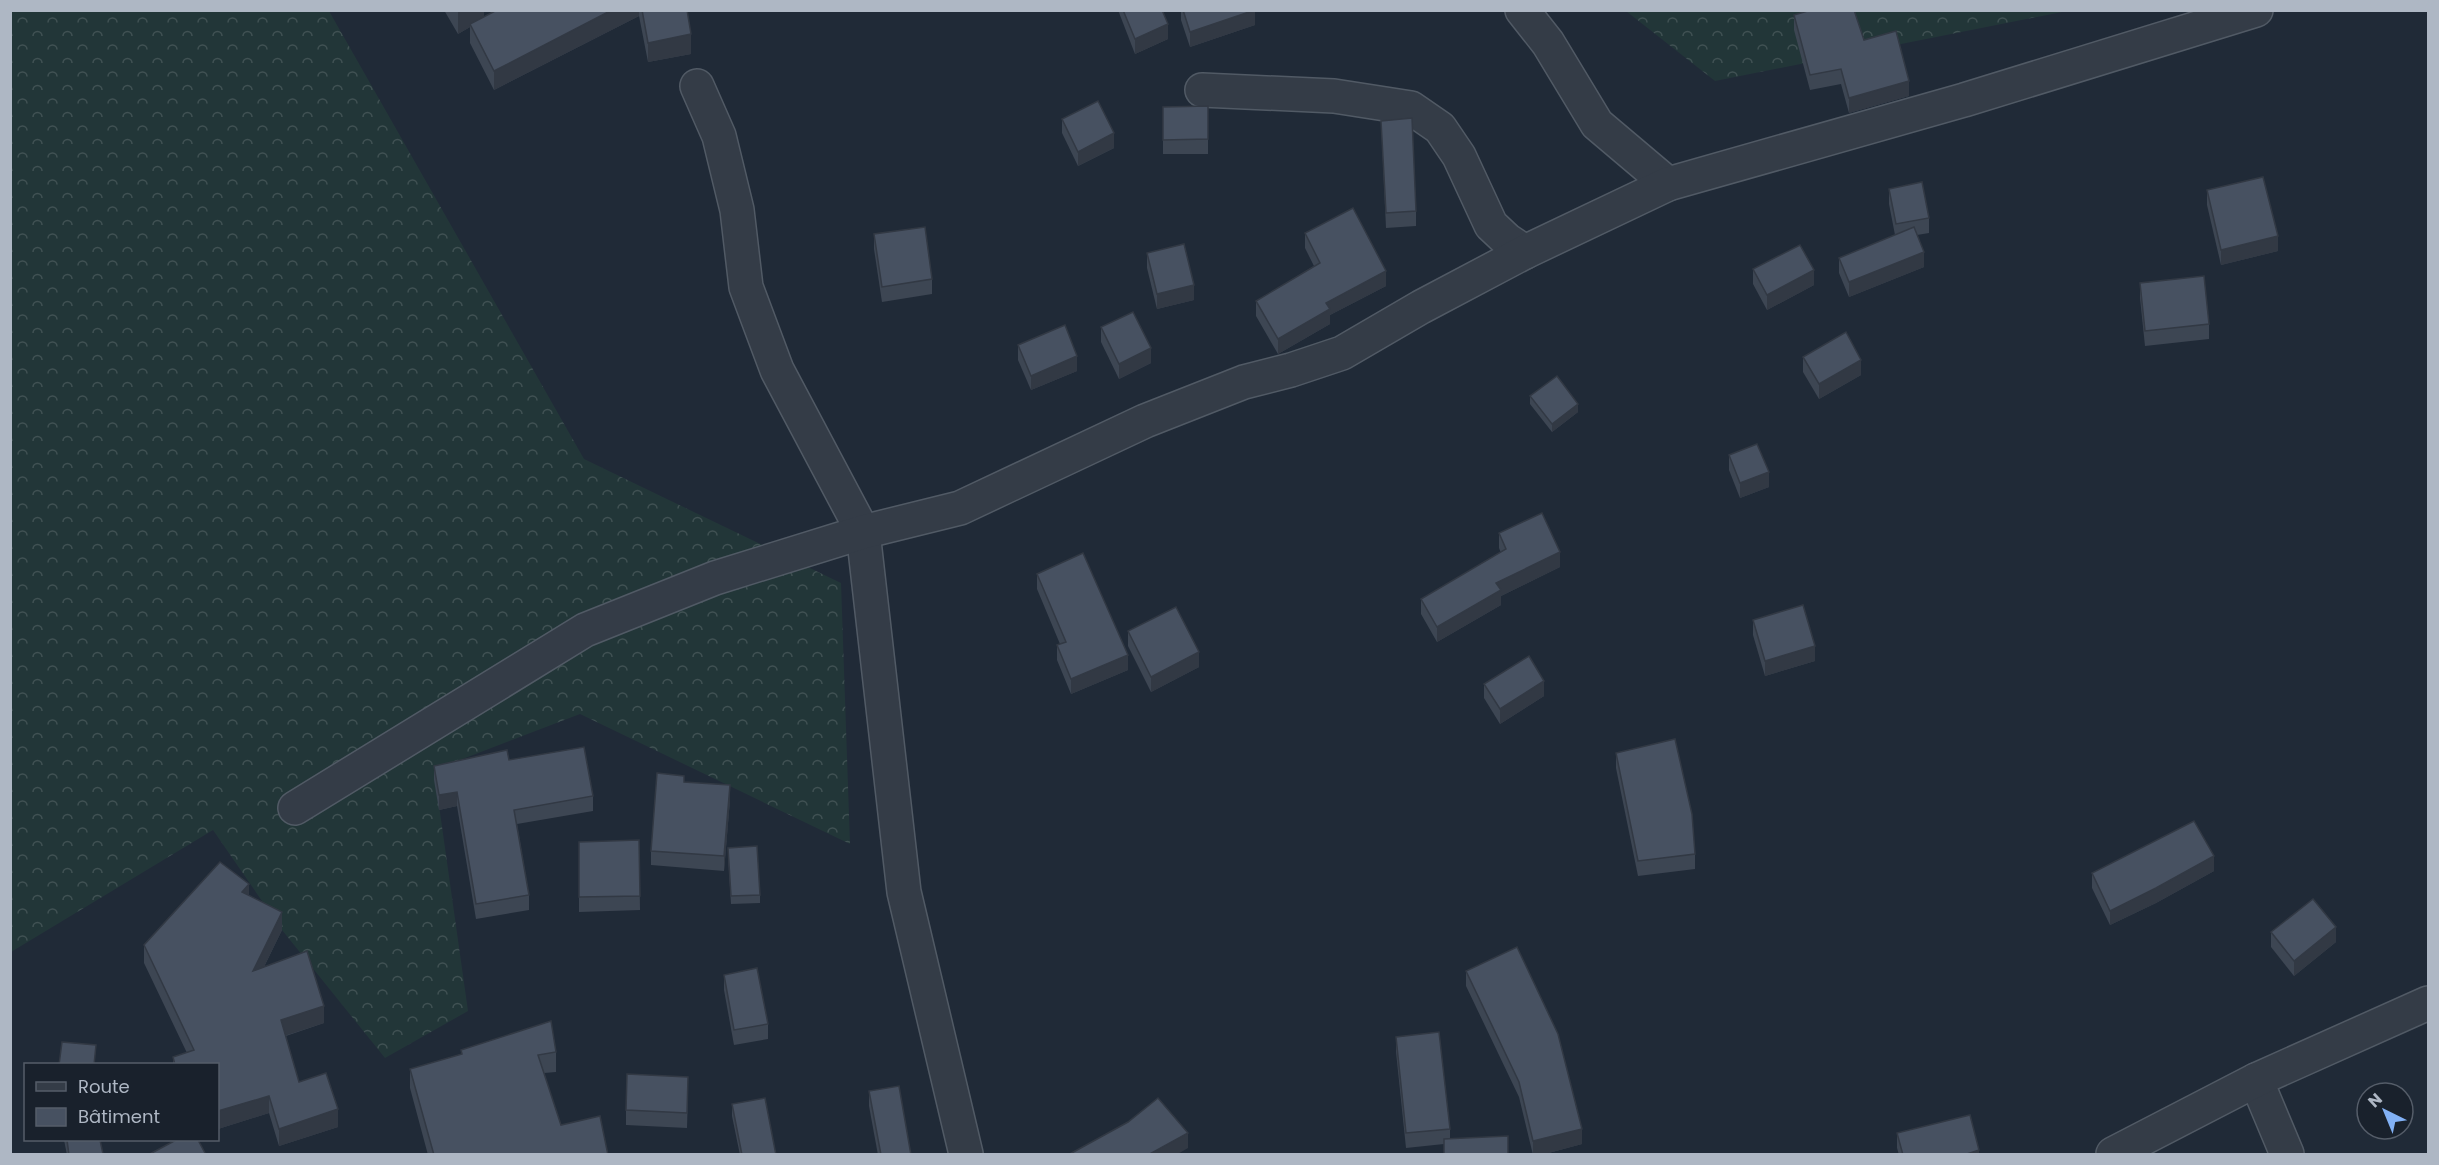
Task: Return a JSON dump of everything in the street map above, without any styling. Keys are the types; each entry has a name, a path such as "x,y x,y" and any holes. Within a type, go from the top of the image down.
{"street":[{"path":"1522,10 1548,43 1597,124 1668,184"},
{"path":"295,808 585,630 715,578 863,532 960,508 1145,422 1244,382 1292,370 1342,353 1524,252 1668,184 1964,100 2256,10"},
{"path":"697,86 719,136 737,210 746,287 777,370 863,532 904,892 966,1155"},
{"path":"1202,90 1334,96 1411,108 1440,128 1459,156 1491,225 1524,252"},
{"path":"2113,1155 2256,1080 2428,1003"},
{"path":"2256,1080 2287,1155"}],"green space":[{"path":"11,11 329,11 584,459 841,583 850,844 580,714 434,770 468,1011 385,1058 282,930 213,830 11,952"},
{"path":"1626,11 2067,11 1715,81"}],"building":[{"path":"497,10 612,10 494,71 470,24"},
{"path":"642,10 687,10 691,34 648,43"},
{"path":"1123,10 1162,10 1168,24 1135,39"},
{"path":"1183,10 1255,10 1190,32"},
{"path":"1811,10 1854,10 1864,40 1896,31 1909,81 1849,98 1841,69 1810,75 1794,15"},
{"path":"1098,101 1114,133 1078,152 1062,119"},
{"path":"1208,106 1208,139 1163,140 1163,107"},
{"path":"1412,118 1416,211 1386,213 1381,121"},
{"path":"2263,177 2278,236 2221,250 2207,190"},
{"path":"1922,182 1929,218 1896,224 1889,189"},
{"path":"1353,208 1386,271 1326,303 1330,309 1278,339 1256,301 1320,263 1305,233"},
{"path":"925,227 932,279 882,287 874,234"},
{"path":"1914,227 1924,252 1849,282 1839,258"},
{"path":"1184,244 1194,285 1157,294 1147,253"},
{"path":"1800,245 1814,270 1767,295 1753,269"},
{"path":"2204,276 2209,324 2145,331 2140,283"},
{"path":"1133,312 1151,348 1119,364 1101,327"},
{"path":"1065,325 1077,356 1031,376 1018,345"},
{"path":"1846,332 1861,360 1819,384 1803,357"},
{"path":"1557,376 1578,404 1552,424 1530,396"},
{"path":"1757,444 1769,472 1740,483 1729,455"},
{"path":"1542,513 1560,552 1496,583 1501,590 1437,627 1421,599 1506,549 1499,533"},
{"path":"1083,553 1128,655 1071,679 1057,645 1066,642 1037,574"},
{"path":"1803,605 1815,646 1765,661 1753,620"},
{"path":"1176,607 1199,652 1151,677 1128,631"},
{"path":"1529,656 1544,681 1500,709 1484,684"},
{"path":"1675,739 1692,814 1695,854 1638,861 1616,753"},
{"path":"584,747 593,796 514,810 529,895 476,904 457,792 439,795 434,766 507,750 509,760"},
{"path":"657,773 684,776 684,782 730,785 724,856 651,851"},
{"path":"2194,821 2214,856 2110,911 2092,873"},
{"path":"639,840 640,896 579,897 579,842"},
{"path":"757,846 760,895 731,896 728,848"},
{"path":"220,862 249,884 242,892 282,912 253,971 307,951 324,1006 281,1020 299,1082 326,1073 338,1109 279,1129 269,1096 219,1111 219,1063 174,1063 173,1057 194,1050 144,945"},
{"path":"2313,899 2336,927 2294,961 2271,932"},
{"path":"1517,947 1558,1034 1582,1129 1533,1141 1519,1082 1466,971"},
{"path":"757,968 768,1024 734,1030 724,975"},
{"path":"551,1021 556,1052 538,1055 561,1125 600,1116 608,1155 434,1155 410,1069 462,1054 461,1050"},
{"path":"1439,1032 1450,1129 1406,1133 1396,1037"},
{"path":"62,1042 96,1045 94,1063 59,1063"},
{"path":"627,1074 688,1077 687,1113 626,1110"},
{"path":"899,1086 911,1155 881,1155 869,1091"},
{"path":"765,1098 776,1155 742,1155 732,1104"},
{"path":"1158,1098 1188,1133 1148,1155 1068,1155 1128,1122"},
{"path":"1970,1115 1979,1150 1964,1155 1903,1155 1897,1133"},
{"path":"1508,1136 1508,1155 1444,1155 1444,1139"},
{"path":"67,1141 100,1141 103,1154 69,1155"},
{"path":"174,1141 199,1141 206,1155 148,1155"}]}
